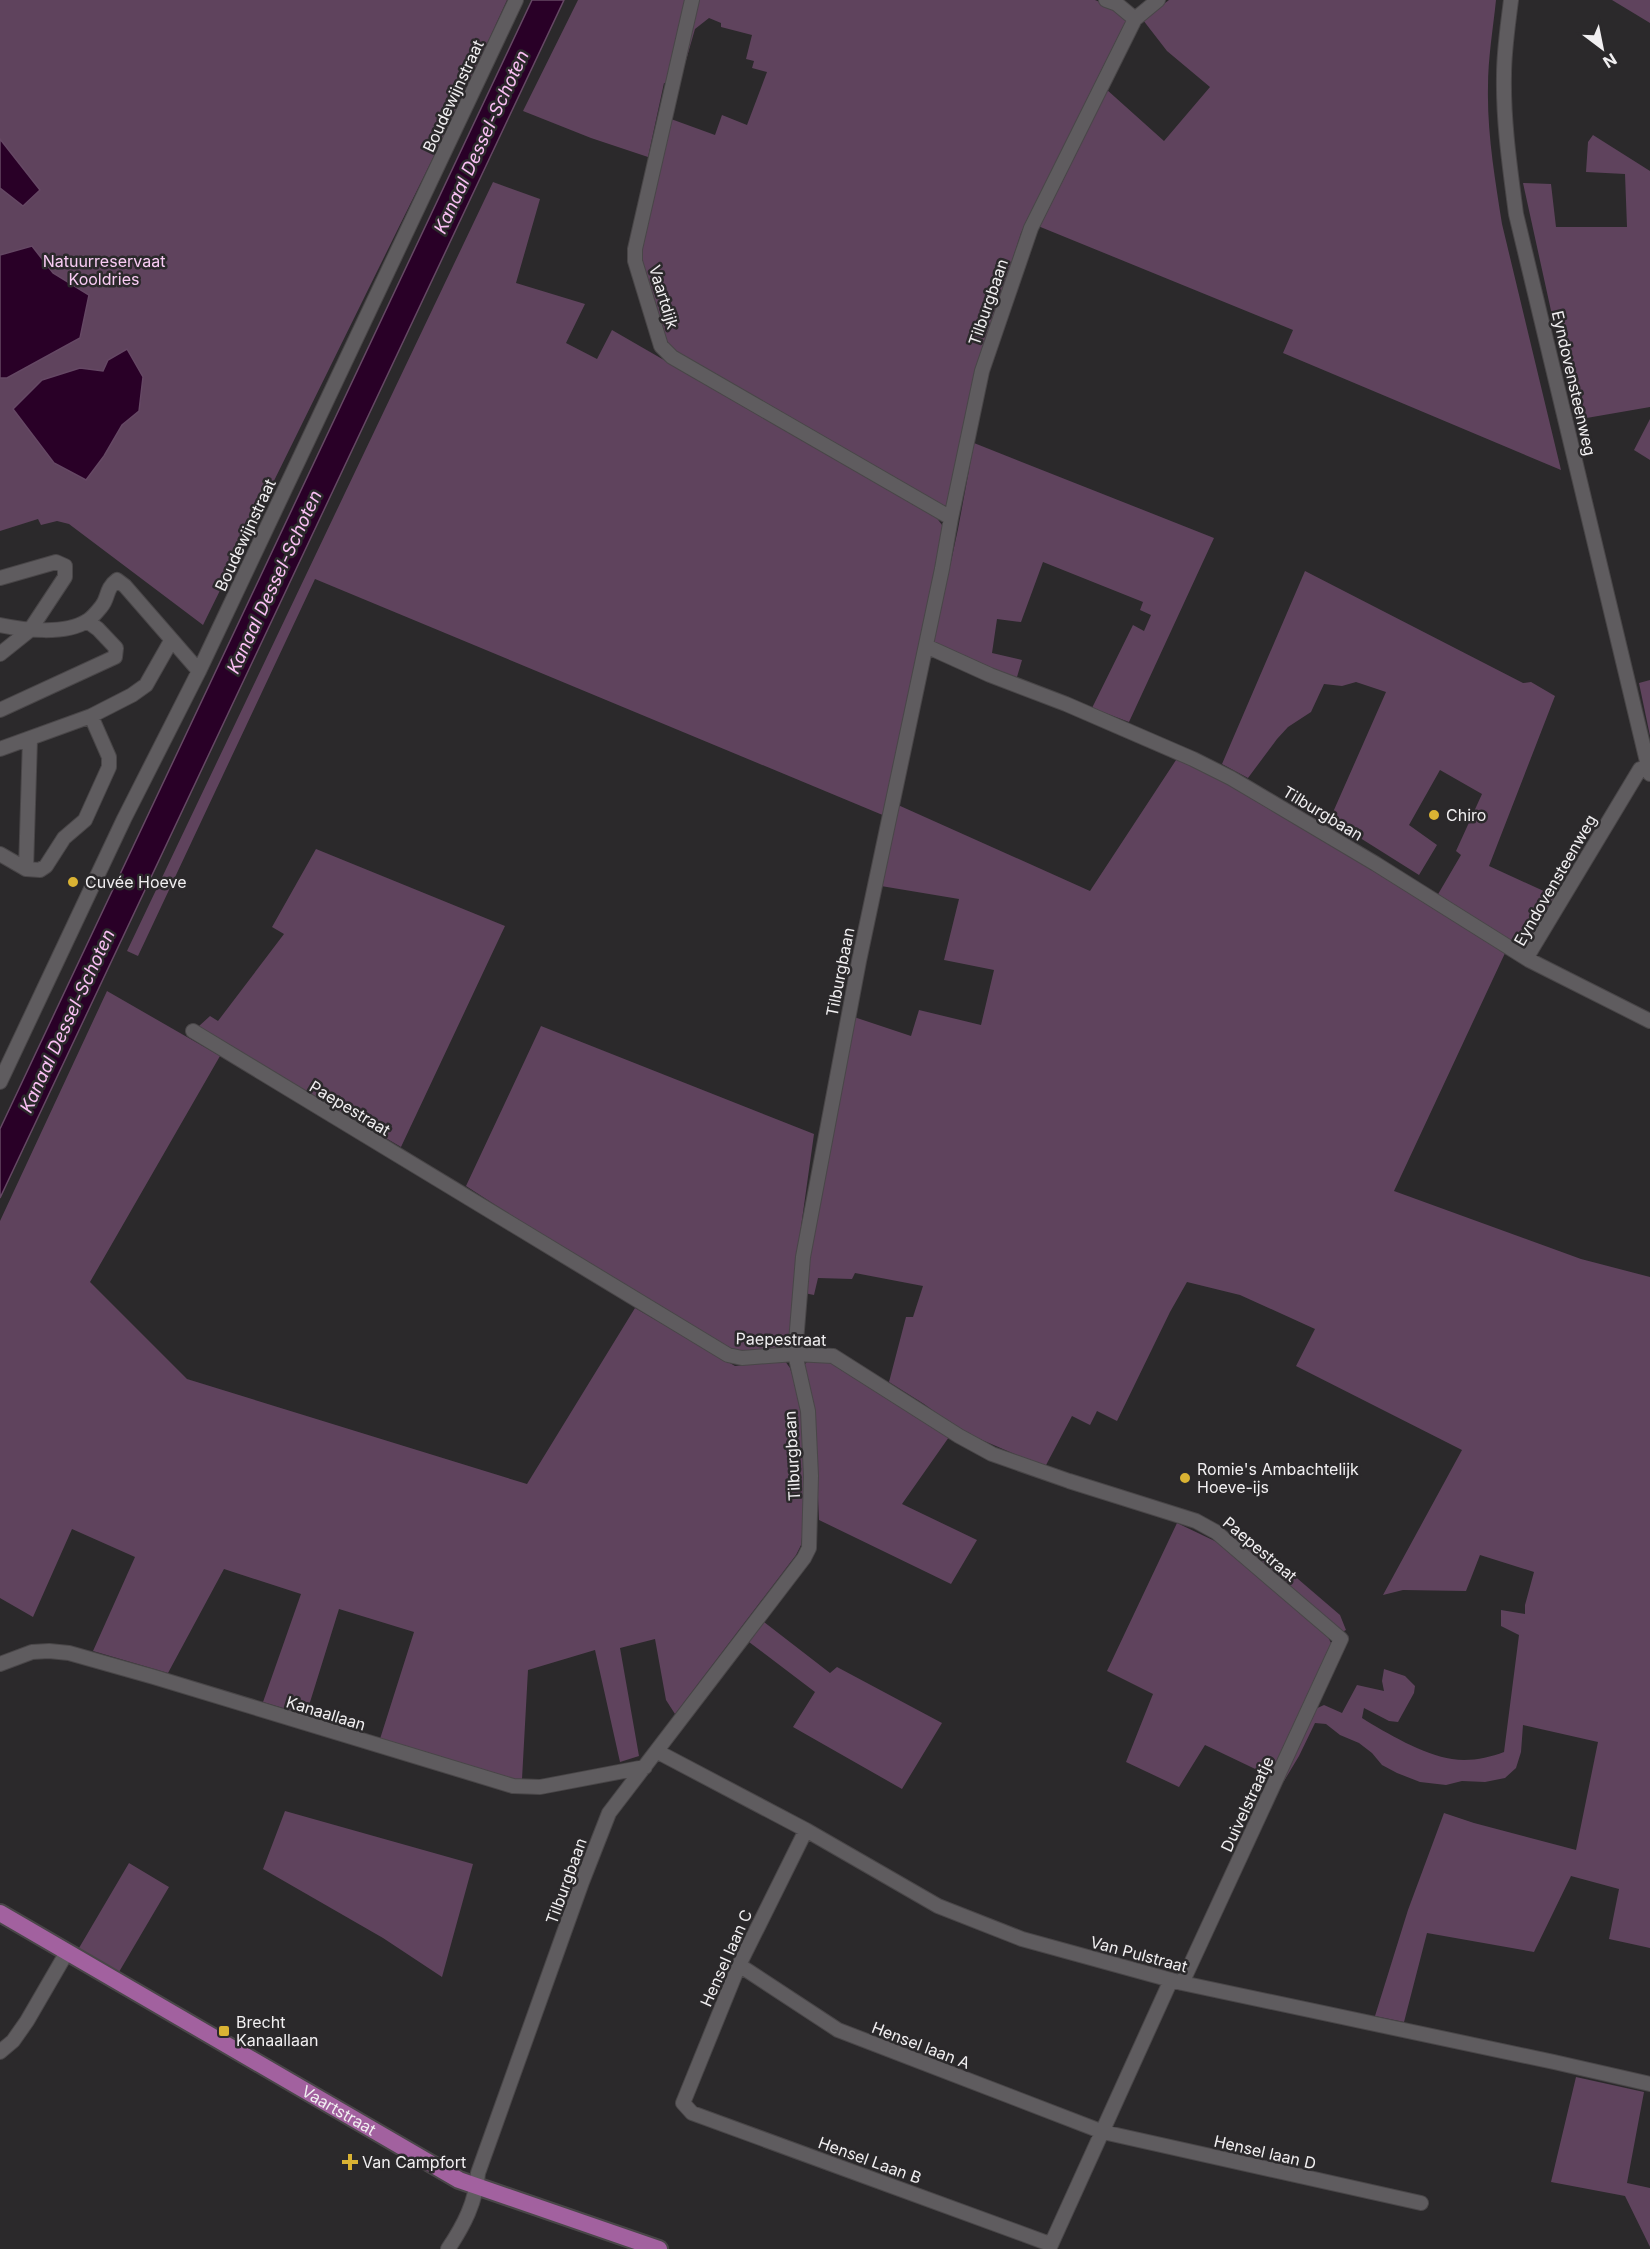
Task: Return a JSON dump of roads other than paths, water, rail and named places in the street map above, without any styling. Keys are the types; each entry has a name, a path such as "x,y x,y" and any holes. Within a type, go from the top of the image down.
{"main road":[{"name":"Vaartstraat","path":"0,1913 459,2180 658,2249"}],"street":[{"name":"Boudewijnstraat","path":"0,1082 115,839 199,671 516,0"},
{"name":"Vaartdijk","path":"692,0 634,249 635,261 662,346 672,357 951,518"},
{"path":"1106,0 1117,4 1135,19"},
{"name":"Tilburgbaan","path":"448,2249 471,2210 478,2173 609,1813 658,1752 804,1558 809,1548 811,1485 808,1411 795,1354 803,1257 857,972 982,371 1031,228 1135,19 1158,0"},
{"name":"Eyndovensteenweg","path":"1511,0 1504,73 1504,104 1516,214 1649,771 1640,769 1527,957 1650,1021"},
{"path":"0,578 56,562 65,566 65,577 30,630 0,654"},
{"path":"0,625 30,630 63,628 87,621 103,605 110,586 117,580 125,586 199,671"},
{"path":"0,710 114,657 116,648 87,621"},
{"path":"0,749 91,716 132,695 146,685 171,641"},
{"name":"Tilburgbaan","path":"926,646 990,675 1076,708 1231,778 1347,846 1527,957"},
{"path":"0,854 26,869 40,870 46,866 64,838 85,820 109,767 109,756 91,716"},
{"path":"26,869 30,738"},
{"name":"Paepestraat","path":"193,1031 728,1355 742,1358 795,1354 833,1356 843,1360 960,1436 992,1454 1196,1521 1216,1532 1341,1639"},
{"name":"Duivelstraatje","path":"1049,2247 1341,1639"},
{"name":"Kanaallaan","path":"0,1664 32,1652 69,1653 513,1786 540,1787 645,1767"},
{"name":"Van Pulstraat","path":"658,1752 806,1830 938,1906 1022,1939 1177,1981 1650,2084"},
{"name":"Hensel laan C","path":"683,2103 739,1965 806,1830"},
{"path":"0,2052 13,2041 20,2031 67,1952"},
{"name":"Hensel laan A","path":"739,1965 838,2030 1103,2132"},
{"name":"Hensel Laan B","path":"683,2103 692,2113 1049,2247"},
{"name":"Hensel laan D","path":"1103,2132 1421,2203"}],"water":[{"name":"Kanaal Dessel-Schoten","path":"532,0 564,0 0,1198 0,1129"},
{"path":"0,139 40,190 23,206 0,188"},
{"path":"32,246 53,273 89,295 80,338 7,378 0,378 0,255"},
{"path":"127,349 143,377 139,411 122,425 104,456 86,480 54,463 13,409 42,380 80,368 103,371 108,360"}],"place":[{"name":"Chiro","path":"1434,815"},
{"name":"Cuvée Hoeve","path":"73,882"},
{"name":"Romie's Ambachtelijk Hoeve-ijs","path":"1185,1478"},
{"name":"Brecht Kanaallaan","path":"224,2031"},
{"name":"Van Campfort","path":"350,2162"}],"park label":[{"name":"Natuurreservaat Kooldries","path":"104,270"}]}
